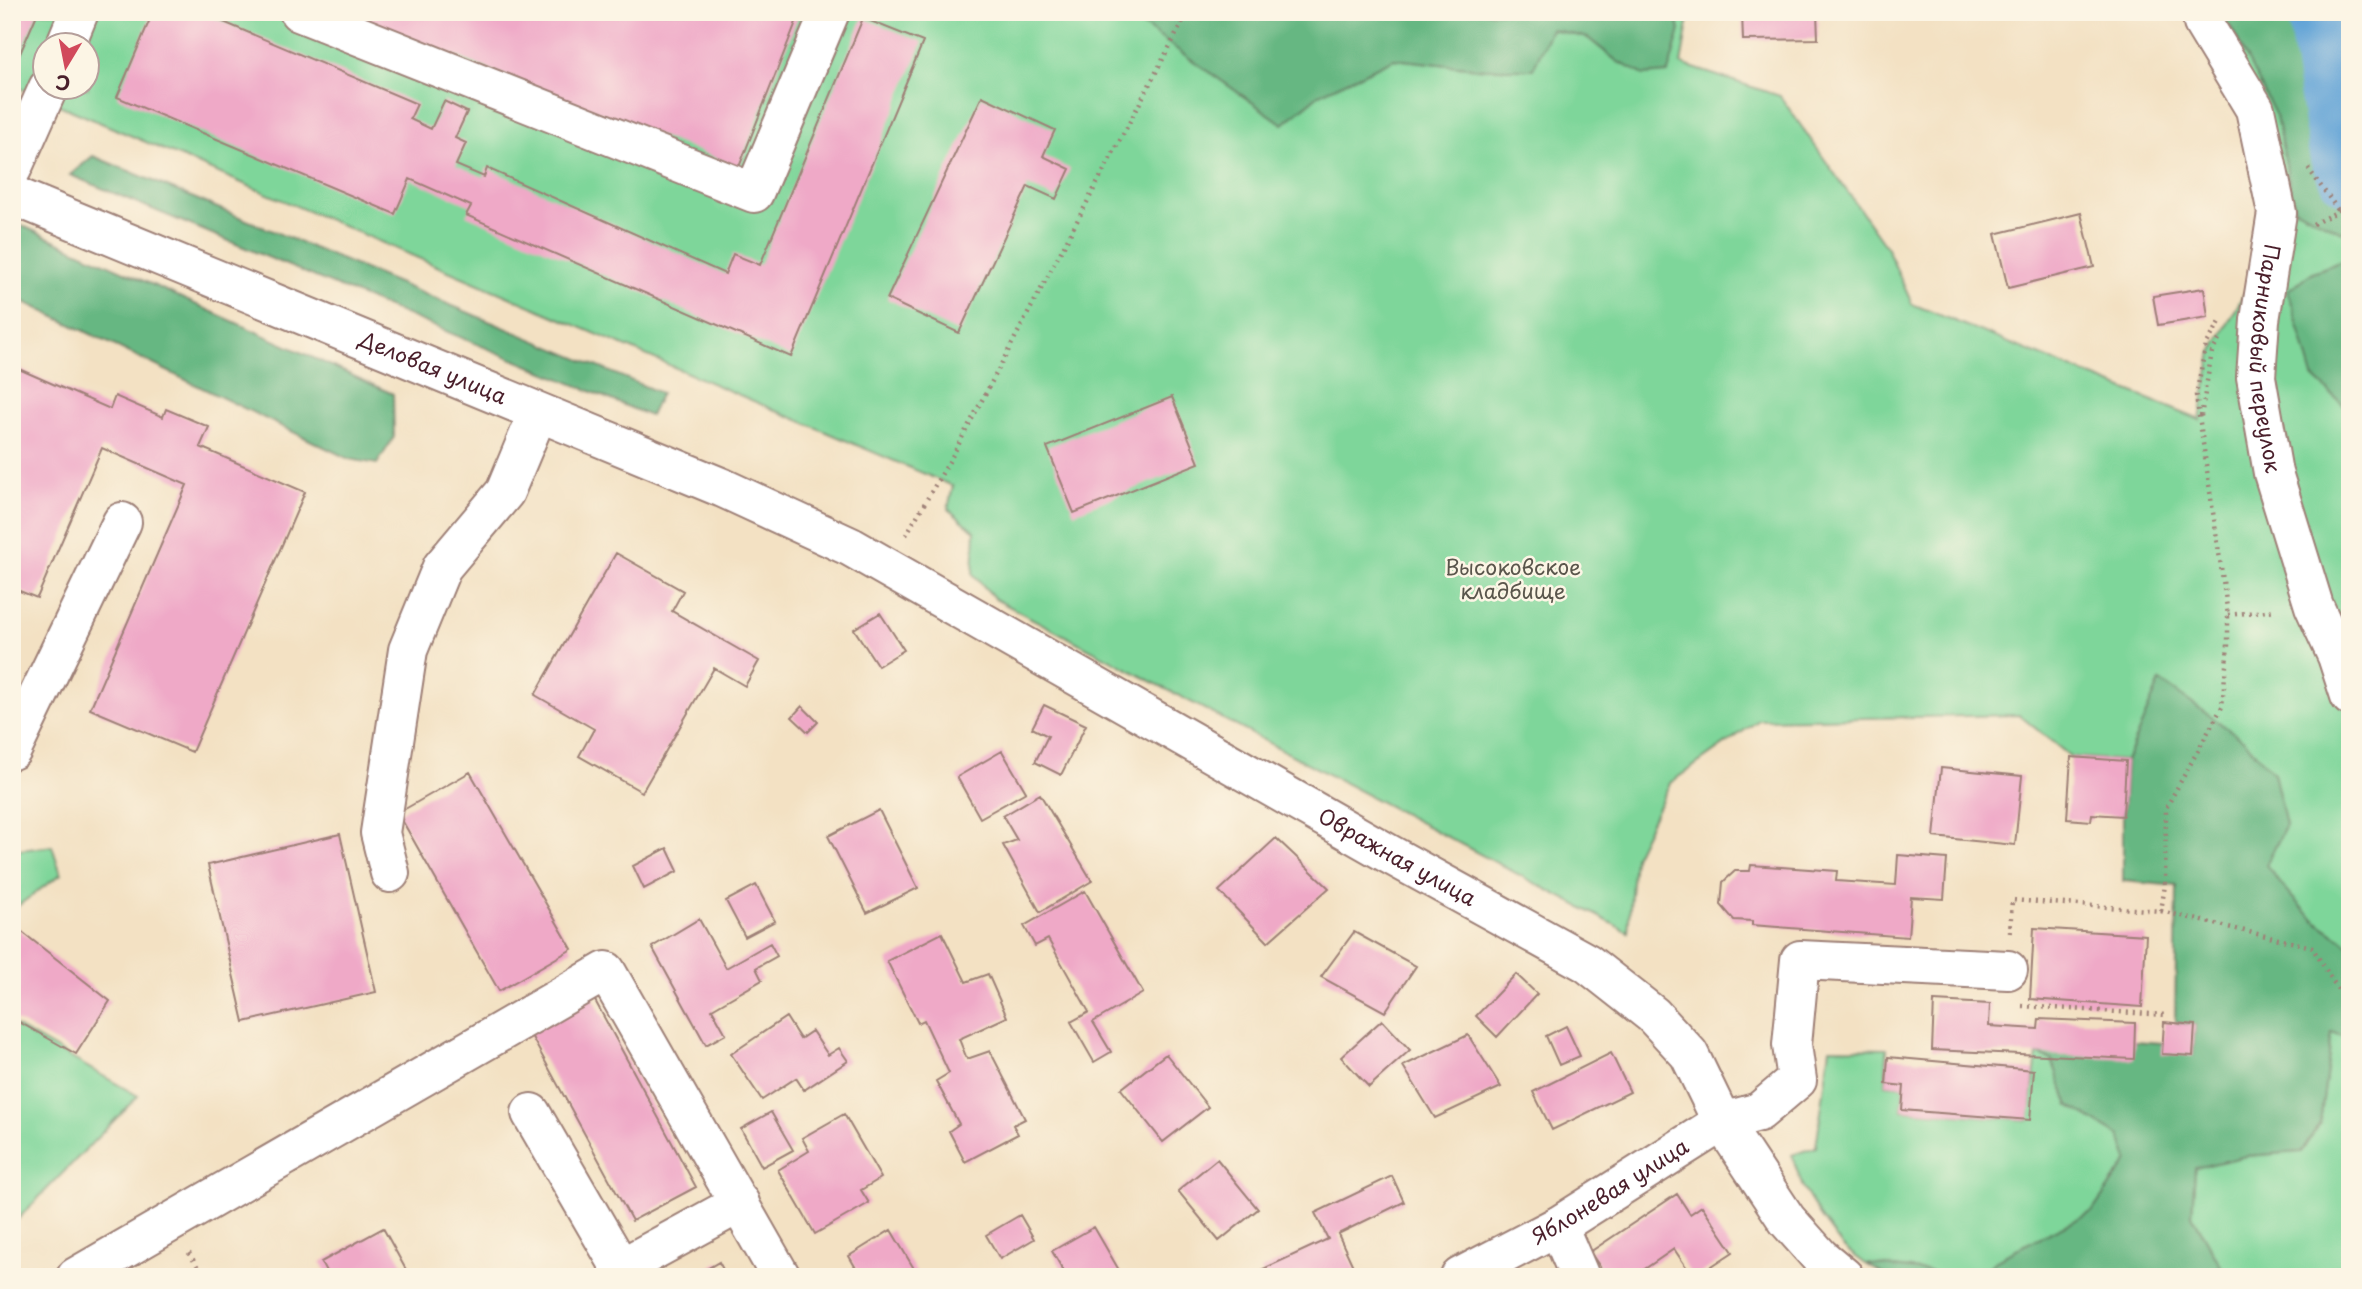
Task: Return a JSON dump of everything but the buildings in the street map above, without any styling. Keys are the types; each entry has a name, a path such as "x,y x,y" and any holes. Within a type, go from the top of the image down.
{"street":[{"path":"71,32 79,12"},
{"path":"299,12 754,193 830,12"},
{"name":"Парниковый переулок","path":"2203,23 2255,109 2277,213 2260,320 2256,377 2273,472 2314,606 2337,656 2350,696"},
{"path":"12,169 42,102"},
{"name":"Деловая улица","path":"12,195 747,498 851,547"},
{"path":"390,873 380,833 408,650 442,567 505,492 538,413"},
{"path":"12,750 122,522"},
{"name":"Овражная улица","path":"851,547 1389,854 1587,963 1653,1015 1689,1054 1722,1122 1787,1220 1820,1257 1844,1277"},
{"name":"Яблоневая улица","path":"1460,1277 1558,1226 1722,1122 1759,1112 1797,1080 1792,1045 1800,960 2008,970"},
{"path":"76,1277 606,971 781,1277"},
{"path":"531,1113 621,1268 740,1203"},
{"path":"1558,1226 1580,1277"}],"path":[{"path":"906,536 954,453 1188,12"},
{"path":"2338,210 2350,205"},
{"path":"2161,911 2165,885 2166,808 2221,707 2228,645 2228,615 2196,395 2206,345 2224,314"},
{"path":"2166,1015 2005,1005 2012,901 2161,911 2312,947 2350,1009"}],"green space":[{"name":"Высоковское кладбище","path":"12,12 1124,12 1283,124 1321,93 1394,59 1485,69 1551,29 1588,38 1618,62 1680,30 1675,12 1690,12 1681,64 1780,96 1887,248 1912,304 2200,420 2212,352 2248,287 2282,211 2203,12 2321,12 2350,169 2350,258 2313,272 2313,377 2350,411 2350,948 2301,907 2266,865 2286,825 2161,681 2126,761 2071,757 2019,715 1759,720 1670,783 1634,857 1628,932 995,599 973,574 975,531 948,509 953,486 52,102 102,102 102,32 32,32 32,94 12,85"},
{"path":"1124,12 1675,12 1680,30 1668,73 1644,75 1618,62 1588,38 1551,29 1533,69 1485,69 1394,59 1321,93 1283,124"},
{"path":"2218,12 2305,12 2328,150 2350,215 2350,236 2294,208 2276,116 2232,29"},
{"path":"2321,12 2350,12 2350,169"},
{"path":"93,156 661,393 650,416 70,175"},
{"path":"12,221 393,394 394,437 377,464 349,459 12,296"},
{"path":"2350,258 2350,411 2313,377 2288,290 2313,272"},
{"path":"2160,681 2244,740 2274,773 2286,825 2266,865 2301,907 2350,948 2350,1039 2332,1032 2320,1123 2301,1152 2246,1156 2195,1168 2192,1215 2227,1277 1975,1277 2006,1254 2092,1212 2128,1160 2120,1136 2069,1105 2052,1060 2037,1054 2134,1041 2163,1043 2193,1055 2195,1025 2175,1023 2177,886 2123,881 2126,761"},
{"path":"52,846 61,874 12,910 12,851"},
{"path":"12,1024 138,1096 12,1225"},
{"path":"2332,1031 2350,1039 2350,1277 2227,1277 2192,1215 2195,1168 2246,1156 2301,1152 2320,1123"},
{"path":"1830,1048 1887,1049 1886,1084 1904,1086 1902,1110 2029,1120 2037,1054 2052,1060 2069,1105 2120,1136 2128,1160 2092,1212 2006,1254 1975,1277 1947,1277 1928,1271 1866,1264 1843,1247 1820,1216 1803,1188 1792,1155 1816,1147"},
{"path":"1866,1264 1928,1271 1947,1277 1888,1277"}],"waterway":[{"path":"2320,12 2342,153 2350,173"}]}
